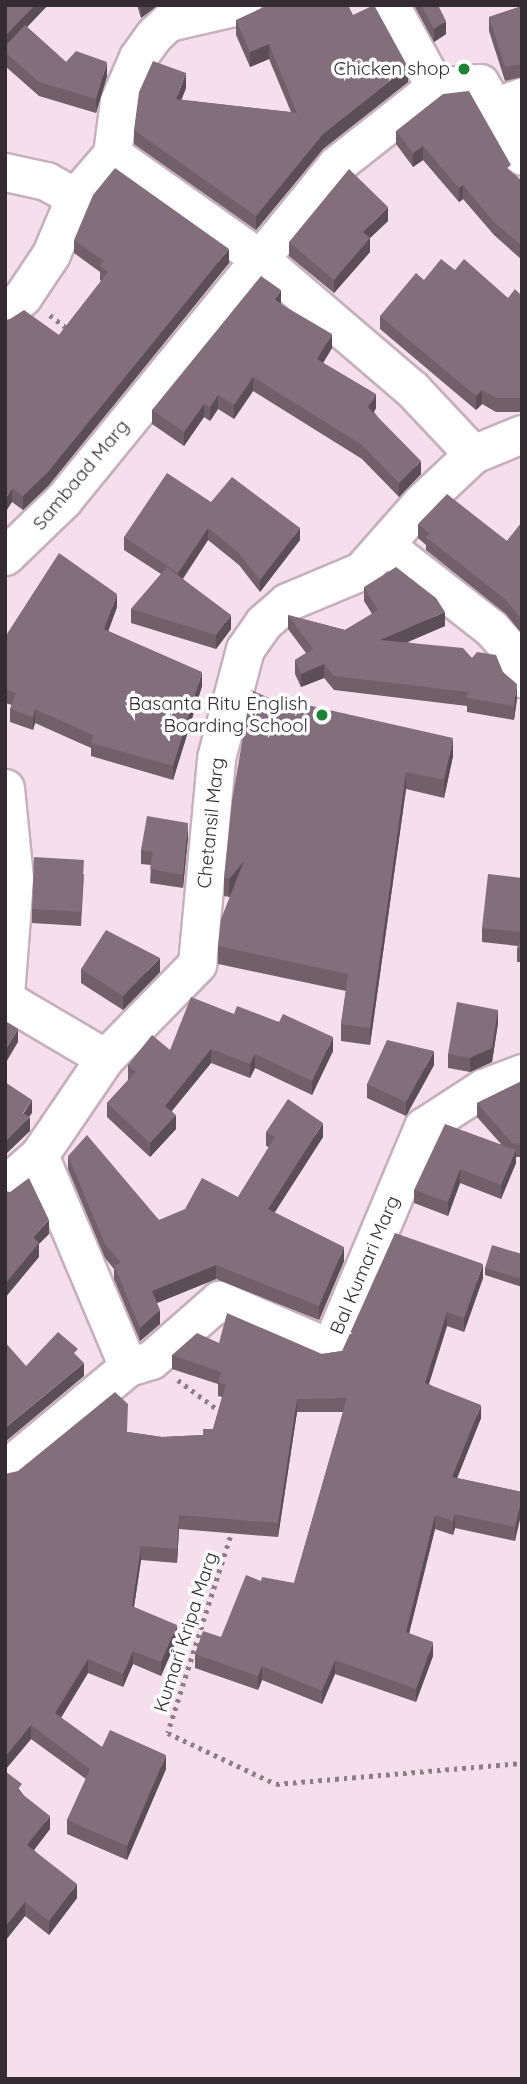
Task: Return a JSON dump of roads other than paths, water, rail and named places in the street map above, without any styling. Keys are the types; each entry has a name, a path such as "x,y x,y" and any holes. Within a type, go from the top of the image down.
{"street":[{"path":"14,305 51,254 75,197 112,154 119,101 138,57 154,35 168,22 242,5"},
{"path":"390,5 435,87 480,83 508,102 522,156"},
{"name":"Sambaad Marg","path":"5,555 63,500 336,165 435,87"},
{"path":"112,154 259,258 412,389 472,454 522,434"},
{"path":"5,172 46,181 75,197"},
{"name":"Chetansil Marg","path":"105,1058 197,964 216,758 246,649 263,624 287,602 361,571 420,504 472,454"},
{"path":"386,545 491,628 512,651 522,678"},
{"path":"5,788 14,878 5,996 105,1058 39,1155 5,1185"},
{"name":"Bal Kumari Marg","path":"140,1364 219,1300 330,1348 423,1127 483,1088 522,1073"},
{"path":"5,1469 140,1364 39,1155"}],"place":[{"name":"Chicken shop","path":"464,69"},
{"name":"Basanta Ritu English Boarding School","path":"322,715"}]}
